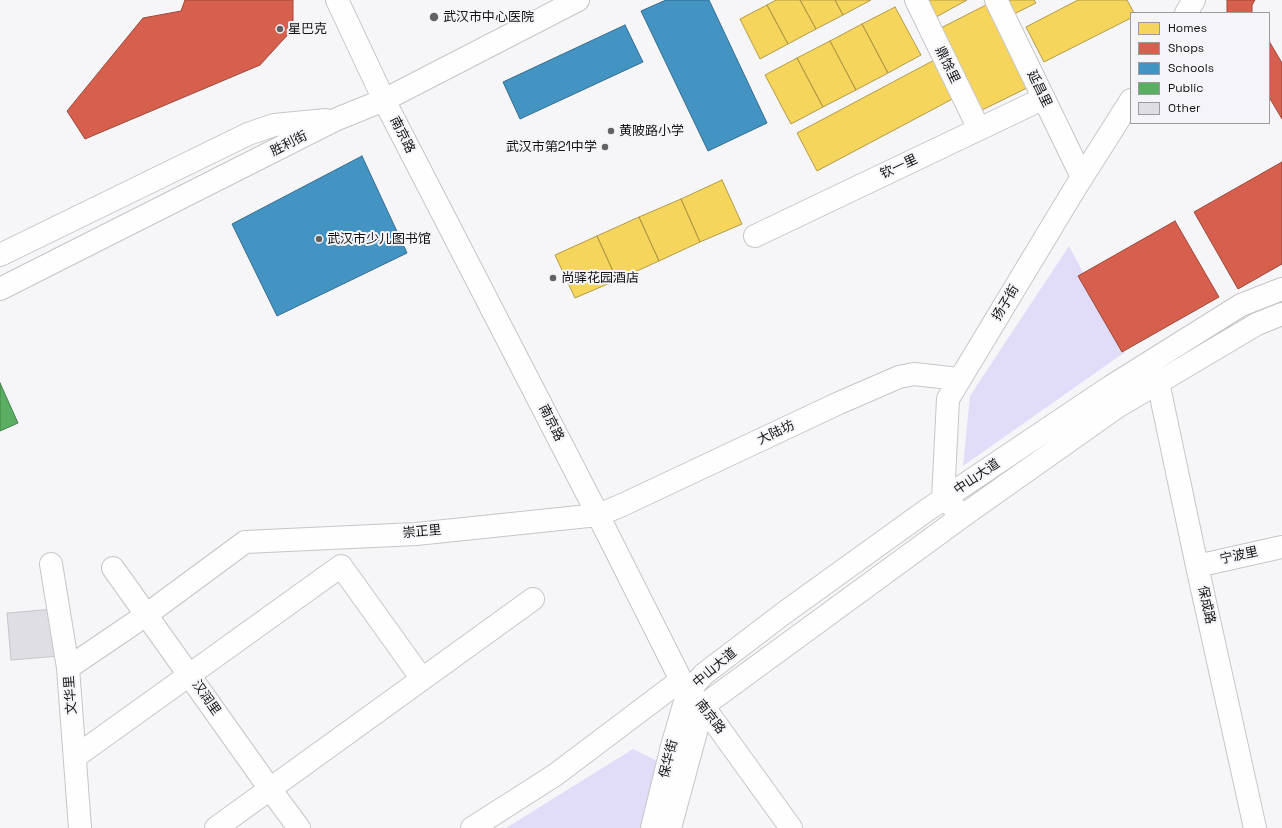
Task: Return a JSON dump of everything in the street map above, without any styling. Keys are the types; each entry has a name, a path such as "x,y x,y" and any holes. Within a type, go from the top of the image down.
{"street":[{"name":"南京路","path":"337,0 384,100 690,692 791,828"},
{"name":"胜利街","path":"0,289 337,119 384,100 578,0"},
{"name":"鼎馀里","path":"916,0 979,129"},
{"name":"延昌里","path":"996,0 1082,177"},
{"path":"1187,12 1194,0"},
{"name":"钦一里","path":"755,236 1038,101 1044,100"},
{"name":"扬子街","path":"943,499 948,399 1082,177 1130,102"},
{"path":"0,255 248,134 274,125 337,119"},
{"name":"中山大道","path":"690,692 704,674 784,613 943,499 1110,387 1241,305 1282,289"},
{"name":"中山大道","path":"472,828 690,692 964,515 1116,407 1257,324 1282,314"},
{"name":"大陆坊","path":"598,515 627,503 832,406 900,376 914,374 959,379"},
{"name":"保成路","path":"1158,382 1254,828"},
{"path":"943,499 964,515"},
{"name":"崇正里","path":"146,615 245,542 416,534 598,515"},
{"name":"宁波里","path":"1197,566 1282,547"},
{"name":"文华里","path":"51,564 68,668 80,828"},
{"path":"75,757 341,566 422,679"},
{"name":"汉润里","path":"113,568 299,828"},
{"path":"216,828 533,599"},
{"path":"68,668 146,615"},
{"name":"保华街","path":"652,828 690,692"},
{"name":"保华街","path":"670,828 690,692"}],"shaded area":[{"path":"1069,246 1125,352 963,466 970,396"},
{"path":"633,749 665,765 647,828 506,828"}],"building: Homes":[{"path":"776,0 800,0 816,29 788,44 767,5"},
{"path":"800,0 835,0 843,15 816,29"},
{"path":"835,0 871,0 843,15"},
{"path":"919,0 967,0 929,21"},
{"path":"1007,0 1034,0 1036,3 1014,14"},
{"path":"1078,0 1127,0 1133,12 1130,12 1130,19 1044,62 1026,27"},
{"path":"988,4 1031,86 976,113 935,31"},
{"path":"767,5 788,44 760,59 740,19"},
{"path":"895,7 921,55 888,73 862,24"},
{"path":"862,24 888,73 856,90 830,41"},
{"path":"830,41 856,90 823,107 797,58"},
{"path":"940,57 960,95 817,171 797,133"},
{"path":"797,58 823,107 791,124 765,75"},
{"path":"722,180 742,224 700,242 681,199"},
{"path":"681,199 700,242 659,261 639,217"},
{"path":"639,217 659,261 617,280 597,236"},
{"path":"597,236 617,280 575,298 555,255"}],"building: Shops":[{"path":"185,0 293,0 293,29 260,65 85,139 67,111 143,18 181,11"},
{"path":"1227,0 1255,0 1252,5 1252,12 1227,12"},
{"path":"1270,43 1282,63 1282,119 1270,99"},
{"path":"1282,162 1282,264 1238,289 1194,212"},
{"path":"1175,221 1219,297 1122,352 1078,276"}],"building: Schools":[{"path":"666,0 709,0 767,123 708,151 641,11"},
{"path":"625,25 643,62 520,119 503,82"},
{"name":"武汉市少儿图书馆","path":"362,156 407,253 277,316 232,224"}],"building: Public":[{"path":"0,383 18,423 0,431"}],"building: Other":[{"path":"55,609 60,656 11,660 7,613"}],"place":[{"name":"武汉市中心医院","path":"434,17"},
{"name":"星巴克","path":"280,29"},
{"name":"黄陂路小学","path":"611,131"},
{"name":"武汉市第21中学","path":"605,147"},
{"name":"武汉市少儿图书馆","path":"319,239"},
{"name":"尚驿花园酒店","path":"553,278"}]}
